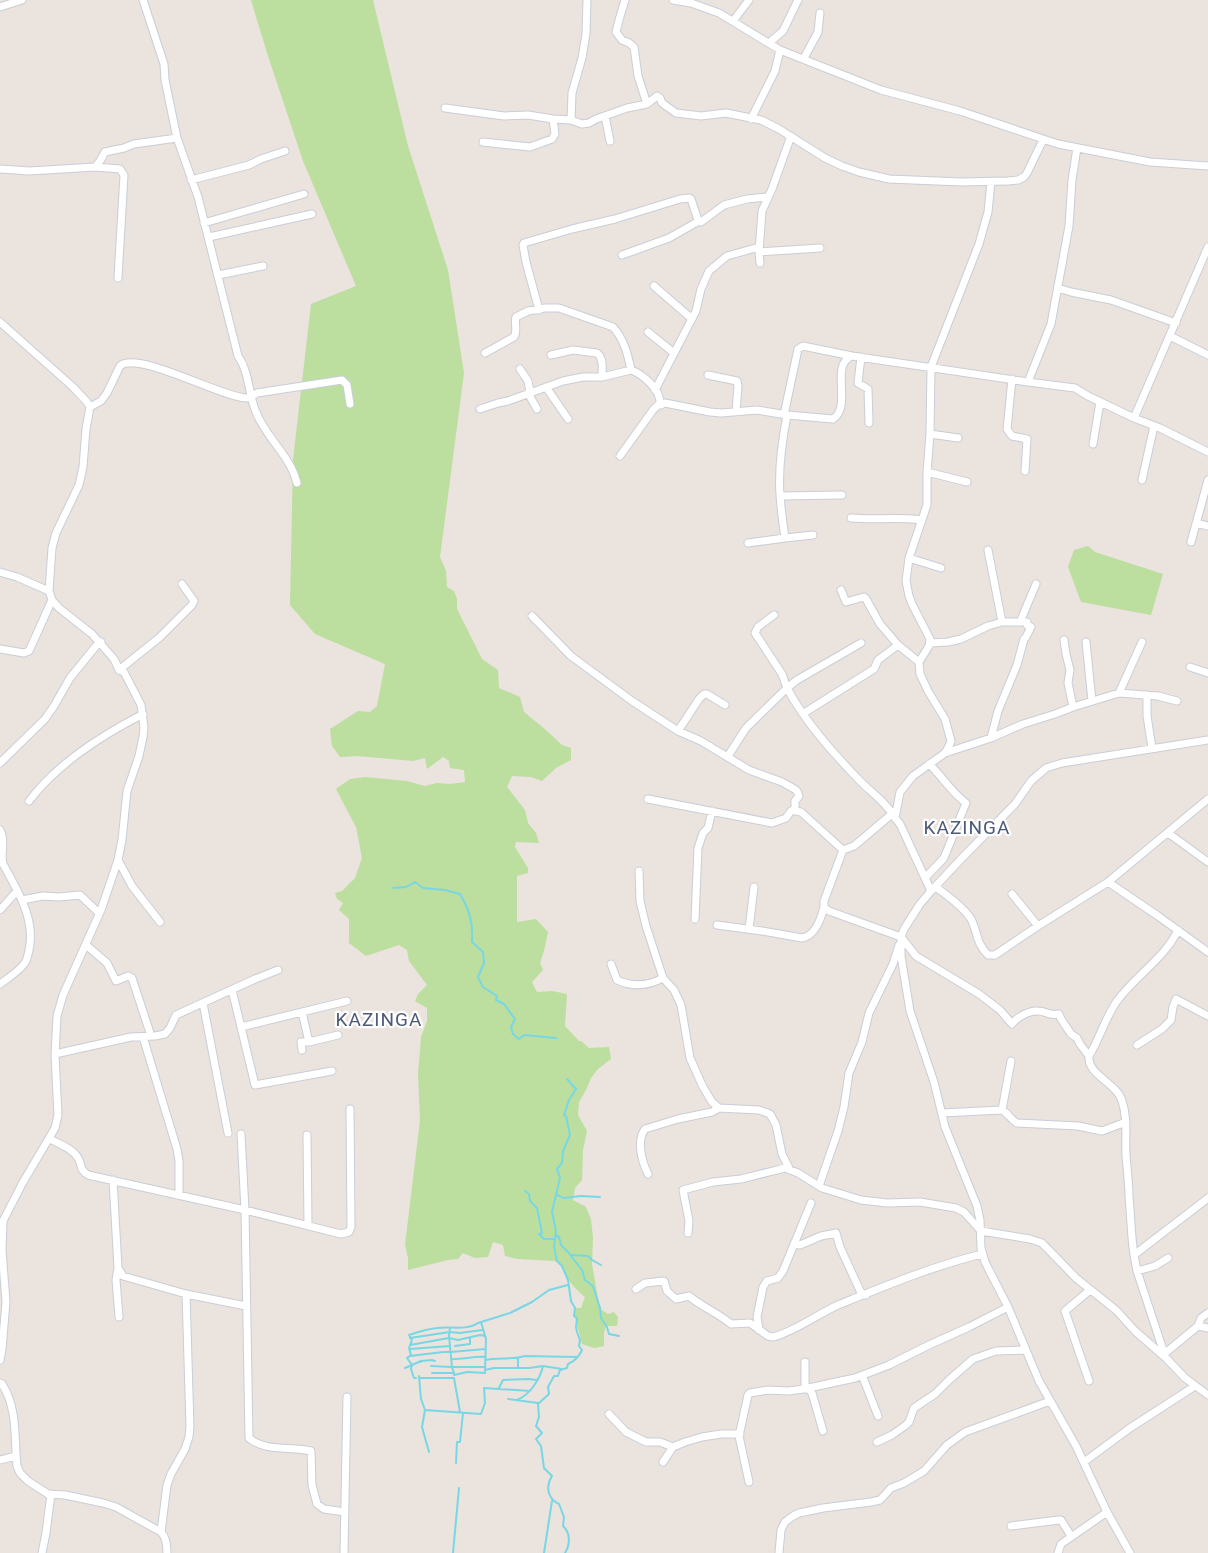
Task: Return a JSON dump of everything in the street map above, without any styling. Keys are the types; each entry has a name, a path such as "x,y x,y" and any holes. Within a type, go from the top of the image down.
{"street":[{"path":"0,7 22,0"},
{"path":"143,0 164,64 165,80 177,138 198,197 238,356 246,371 256,414 274,443 289,462 297,484"},
{"path":"571,120 572,93 582,58 586,34 587,0"},
{"path":"625,0 616,32 622,40 634,47 638,76 647,104"},
{"path":"673,0 691,3 719,13 770,42 780,50 881,90 960,111 1042,140 1150,162 1208,166"},
{"path":"733,20 749,0"},
{"path":"770,42 783,31 798,0"},
{"path":"804,58 818,32 820,14"},
{"path":"750,119 775,70 780,50"},
{"path":"445,108 504,116 528,115 571,120 582,124 627,108 647,104 657,96 662,103 676,113 701,116 726,113 761,120 842,166 889,179 991,182 1008,181 1024,177 1042,140"},
{"path":"605,116 610,141"},
{"path":"483,142 530,147 552,139 555,134 553,119"},
{"path":"760,263 760,219 791,136"},
{"path":"95,167 105,152 134,144 177,138"},
{"path":"1028,382 1051,324 1069,226 1072,180 1077,148"},
{"path":"191,180 249,165 285,151"},
{"path":"0,169 29,172 95,167 120,169 124,175 118,278"},
{"path":"945,753 951,743 945,719 920,674 919,662 930,642 909,596 906,581 909,558 927,505 931,367 982,236 988,212 991,182"},
{"path":"204,223 304,194"},
{"path":"622,255 669,238 702,221 724,205 747,199 767,197"},
{"path":"539,310 526,262 524,243 615,219 680,199 691,199 699,222"},
{"path":"208,237 312,214"},
{"path":"1134,418 1208,246"},
{"path":"655,390 696,311 704,279 709,271 727,256 759,249 820,248"},
{"path":"218,275 263,266"},
{"path":"654,286 692,318"},
{"path":"1058,288 1111,300 1176,323"},
{"path":"485,353 514,337 516,334 516,316 523,312 559,308 613,327 622,341 631,370"},
{"path":"0,322 73,387 90,407 83,468 79,485 56,533 52,548 49,592 52,600 59,608 101,642 114,658 119,670 124,672 135,691 143,714 143,737 128,791 118,860 86,945 63,995 57,1016 55,1054 58,1115 55,1128 2,1218 2,1258 6,1302 0,1360"},
{"path":"648,332 674,353"},
{"path":"1170,336 1208,355"},
{"path":"785,538 780,496 782,450 786,415 798,350 803,346 852,356 1048,386 1070,386 1208,452"},
{"path":"551,355 573,350 597,353 600,355 602,377"},
{"path":"620,456 653,410 658,405 666,403 721,413 757,410 830,420 835,418 839,415 842,407 842,370 846,360 852,356"},
{"path":"861,357 858,383 868,389 869,422"},
{"path":"90,407 101,401 120,366 129,361 164,370 247,398 257,393 342,380 347,385 350,404"},
{"path":"520,369 528,381 529,393 537,409"},
{"path":"480,409 563,381 583,377 602,377 631,370 638,372 658,392 661,405"},
{"path":"708,375 737,381 736,411"},
{"path":"1012,379 1007,429 1012,436 1027,439 1025,471"},
{"path":"546,387 568,418"},
{"path":"1093,444 1100,402"},
{"path":"1142,480 1154,426"},
{"path":"930,434 958,438"},
{"path":"927,472 967,482"},
{"path":"1191,542 1208,480"},
{"path":"780,496 842,495"},
{"path":"851,518 922,520"},
{"path":"1196,523 1208,526"},
{"path":"748,543 812,535"},
{"path":"988,550 1002,622"},
{"path":"909,558 941,568"},
{"path":"0,572 17,577 49,592"},
{"path":"119,670 160,637 192,605 194,601 182,584"},
{"path":"1020,622 1036,584"},
{"path":"841,590 846,602 864,597 880,624 898,645 919,662"},
{"path":"0,649 24,653 29,651 52,600"},
{"path":"774,615 758,627 755,632 782,674 787,688 816,732 894,816 900,824 925,878 933,889 954,901 970,918 976,938 988,955 995,955 1108,882 1208,799"},
{"path":"532,616 571,656 632,701 678,731 701,741 749,770 782,782 796,790 798,796 794,810"},
{"path":"930,642 948,642 961,639 988,626 1002,622 1027,622 1027,625 1030,627 998,711 991,738"},
{"path":"1064,640 1070,670 1068,683 1072,707"},
{"path":"0,763 45,719 70,678 101,642"},
{"path":"1086,642 1092,701"},
{"path":"1119,693 1142,642"},
{"path":"728,756 741,734 787,688 797,680 861,643"},
{"path":"804,714 874,669 880,658 898,645"},
{"path":"1190,667 1208,673"},
{"path":"717,925 798,938 811,934 821,918 825,896 843,850 854,846 894,816 900,792 913,776 945,753 991,738 1023,724 1072,707 1119,693 1147,695 1177,701"},
{"path":"678,731 698,699 704,694 725,706"},
{"path":"1147,695 1152,748"},
{"path":"29,801 46,781 76,756 100,739 143,714"},
{"path":"819,1186 838,1131 849,1073 862,1042 869,1013 893,964 904,929 920,904 933,889 1016,804 1031,781 1046,768 1062,763 1208,740"},
{"path":"925,878 944,858 966,804 929,764"},
{"path":"648,799 772,823 786,818 794,809 801,812 843,850"},
{"path":"695,919 698,848 703,833 708,828 712,811"},
{"path":"0,830 3,839 1,861 22,900 31,931 28,957 25,963 0,984"},
{"path":"1168,833 1208,862"},
{"path":"118,860 132,886 160,922"},
{"path":"639,871 642,912 663,978 674,990 681,1005 688,1051 693,1066 710,1099 719,1108"},
{"path":"1108,882 1208,952"},
{"path":"749,929 754,887"},
{"path":"0,910 17,891"},
{"path":"1012,894 1038,926"},
{"path":"22,900 43,896 80,895 99,913"},
{"path":"824,907 846,918 901,937 916,956 979,994 1000,1010 1012,1024 1016,1018 1038,1011 1052,1016 1060,1015 1071,1034 1077,1038 1089,1056 1090,1066 1112,1086 1123,1102 1126,1122 1127,1171 1134,1255 1137,1271 1165,1356"},
{"path":"1089,1056 1117,1001 1164,951 1178,930"},
{"path":"901,937 901,956 910,1011 934,1082 953,1149 977,1206 982,1254 1050,1401 1063,1422 1107,1512 1130,1553"},
{"path":"86,945 107,963 116,981 128,976 132,978 151,1036"},
{"path":"611,964 617,980 626,983 644,985 663,978"},
{"path":"55,1054 122,1039 165,1034 176,1015 278,970"},
{"path":"232,990 255,1085 332,1071"},
{"path":"1137,1045 1162,1029 1171,1020 1176,1000 1208,1016"},
{"path":"241,1027 347,1001"},
{"path":"203,1003 228,1133"},
{"path":"302,1012 303,1045 338,1035"},
{"path":"143,1037 180,1161 179,1195"},
{"path":"1002,1110 1011,1061"},
{"path":"648,1174 643,1164 641,1148 641,1136 645,1129 678,1119 712,1112 719,1108 759,1110 770,1114 776,1125 782,1154 790,1171"},
{"path":"50,1139 74,1153 80,1161 83,1172 88,1175 245,1210 341,1234 347,1233 350,1230 350,1109"},
{"path":"942,1113 1002,1110 1008,1113 1013,1121 1024,1124 1078,1126 1102,1131 1126,1122"},
{"path":"241,1134 245,1210 249,1438 253,1442 274,1447 299,1448 311,1451 312,1485 317,1504 324,1508 345,1512"},
{"path":"307,1135 308,1226"},
{"path":"688,1233 689,1221 683,1190 785,1168 798,1173 819,1186 848,1197 870,1202 920,1202 947,1205 964,1212 981,1232 1039,1242 1076,1278 1106,1301 1135,1331 1165,1356 1185,1378 1208,1395"},
{"path":"113,1180 119,1316"},
{"path":"1134,1255 1208,1198"},
{"path":"759,1330 757,1317 763,1287 768,1282 778,1278 811,1204"},
{"path":"794,1244 800,1244 821,1236 836,1233 840,1247 862,1294 866,1295"},
{"path":"636,1289 646,1283 664,1281 667,1291 676,1299 689,1296 731,1324 750,1323 768,1336 777,1336 836,1306 955,1261 982,1254"},
{"path":"1137,1271 1155,1266 1168,1258"},
{"path":"118,1268 120,1274 126,1278 186,1294 246,1306"},
{"path":"1089,1381 1065,1311 1090,1290"},
{"path":"161,1532 167,1485 185,1449 189,1436 186,1294"},
{"path":"749,1482 740,1434 750,1393 768,1390 788,1391 842,1382 889,1365 1008,1307"},
{"path":"1165,1356 1198,1326 1201,1318 1208,1313"},
{"path":"1198,1326 1208,1328"},
{"path":"876,1442 892,1435 906,1425 914,1408 935,1394 948,1380 973,1360 996,1351 1025,1350"},
{"path":"805,1362 805,1385 812,1393 823,1431"},
{"path":"862,1375 878,1416"},
{"path":"0,1384 2,1384 9,1395 13,1408 16,1456 18,1469 23,1476 51,1494 90,1499 116,1507 164,1534 167,1553"},
{"path":"1084,1462 1130,1428 1195,1386"},
{"path":"344,1553 347,1397"},
{"path":"779,1553 781,1530 785,1522 792,1516 823,1508 878,1501 891,1488 924,1472 947,1445 965,1432 1050,1401"},
{"path":"609,1414 626,1432 646,1442 660,1442 673,1448"},
{"path":"663,1462 673,1448 702,1437 740,1434"},
{"path":"0,1460 16,1456"},
{"path":"42,1553 51,1494"},
{"path":"1058,1553 1061,1544 1107,1512"},
{"path":"1011,1526 1061,1520 1071,1536"}],"green space":[{"path":"251,0 373,0 408,146 448,270 464,373 440,557 446,571 447,587 454,591 457,599 457,609 482,659 498,670 499,688 520,697 524,712 562,745 571,748 571,760 556,768 542,781 531,777 512,776 507,787 525,810 528,823 536,833 539,843 516,842 515,847 528,868 528,873 517,876 517,922 536,919 548,932 540,963 543,970 532,982 537,992 552,991 567,994 565,1026 579,1041 589,1048 609,1047 611,1059 598,1069 591,1078 579,1102 578,1115 587,1131 583,1150 582,1180 575,1188 573,1200 586,1207 591,1219 593,1238 592,1264 600,1309 608,1314 614,1312 618,1317 617,1326 606,1326 604,1346 594,1348 582,1344 575,1317 575,1308 581,1308 585,1297 571,1283 562,1266 555,1261 517,1259 505,1256 503,1245 493,1242 488,1257 475,1258 463,1253 458,1259 408,1270 405,1245 420,1120 418,1074 421,1037 427,1021 427,1008 415,1001 418,994 427,985 409,961 407,950 399,945 366,956 349,943 349,919 339,910 343,903 337,899 335,893 342,891 355,878 362,858 356,827 336,789 350,779 365,777 407,781 425,786 437,783 465,782 464,770 450,768 449,761 443,757 427,769 425,758 413,761 358,756 340,757 332,746 330,729 358,711 370,712 377,706 385,664 315,634 290,605 293,460 311,304 356,286 303,161"},
{"path":"1088,546 1095,552 1163,574 1151,615 1081,602 1068,567 1074,550"}],"waterway":[{"path":"393,888 406,887 415,882 423,888 445,890 460,894 470,917 472,942 483,952 484,963 478,977 483,987 497,996 496,1000 504,1004 515,1019 511,1027 513,1034 519,1039 524,1035 556,1038"},
{"path":"565,1553 569,1543 566,1529 563,1526 564,1517 559,1504 550,1496 548,1488 552,1476 544,1468 541,1446 536,1439 542,1433 536,1426 539,1417 538,1404 549,1394 548,1387 554,1376 558,1376 560,1370 567,1368 568,1364 573,1362 582,1350 579,1346 580,1340 576,1327 577,1318 574,1316 575,1308 571,1301 568,1280 562,1266 557,1261 554,1247 556,1231 552,1212 560,1178 557,1169 562,1163 563,1151 570,1135 566,1116 564,1115 569,1100 576,1089 567,1079"},
{"path":"525,1191 529,1194 530,1201 537,1208 542,1233 539,1234 544,1239 555,1239"},
{"path":"556,1194 563,1198 581,1196 600,1197"},
{"path":"555,1235 559,1237 561,1245 582,1270 585,1280 593,1286 601,1318 609,1334 619,1336"},
{"path":"572,1255 588,1256 601,1265"},
{"path":"405,1368 412,1365 407,1358 411,1355 409,1348 412,1340 409,1335 434,1328 468,1327 510,1313 532,1302 549,1290 568,1285"},
{"path":"454,1375 467,1372 485,1373 486,1339 481,1322"},
{"path":"450,1328 452,1367 485,1367"},
{"path":"410,1338 450,1332 460,1333 482,1330"},
{"path":"410,1345 449,1338 458,1340 480,1335 485,1336"},
{"path":"455,1346 470,1344 470,1339"},
{"path":"410,1349 450,1346"},
{"path":"410,1356 485,1349"},
{"path":"485,1360 525,1356 577,1357"},
{"path":"451,1359 485,1357"},
{"path":"518,1358 518,1368"},
{"path":"416,1378 414,1378 411,1369 412,1365 421,1361"},
{"path":"421,1362 435,1361"},
{"path":"431,1366 452,1367 454,1373 432,1373"},
{"path":"485,1370 543,1366 562,1369"},
{"path":"517,1400 522,1398 534,1386 543,1366"},
{"path":"419,1376 421,1399 425,1410 422,1427 429,1452"},
{"path":"419,1378 454,1378 460,1412"},
{"path":"499,1388 503,1380 537,1380"},
{"path":"425,1410 481,1414 485,1403 484,1388 530,1391"},
{"path":"508,1399 538,1403"},
{"path":"456,1463 457,1442 460,1442 463,1413"},
{"path":"453,1553 459,1488"},
{"path":"544,1553 552,1501"}],"district":[{"name":"KAZINGA","path":"967,827"},
{"name":"KAZINGA","path":"379,1019"}]}
